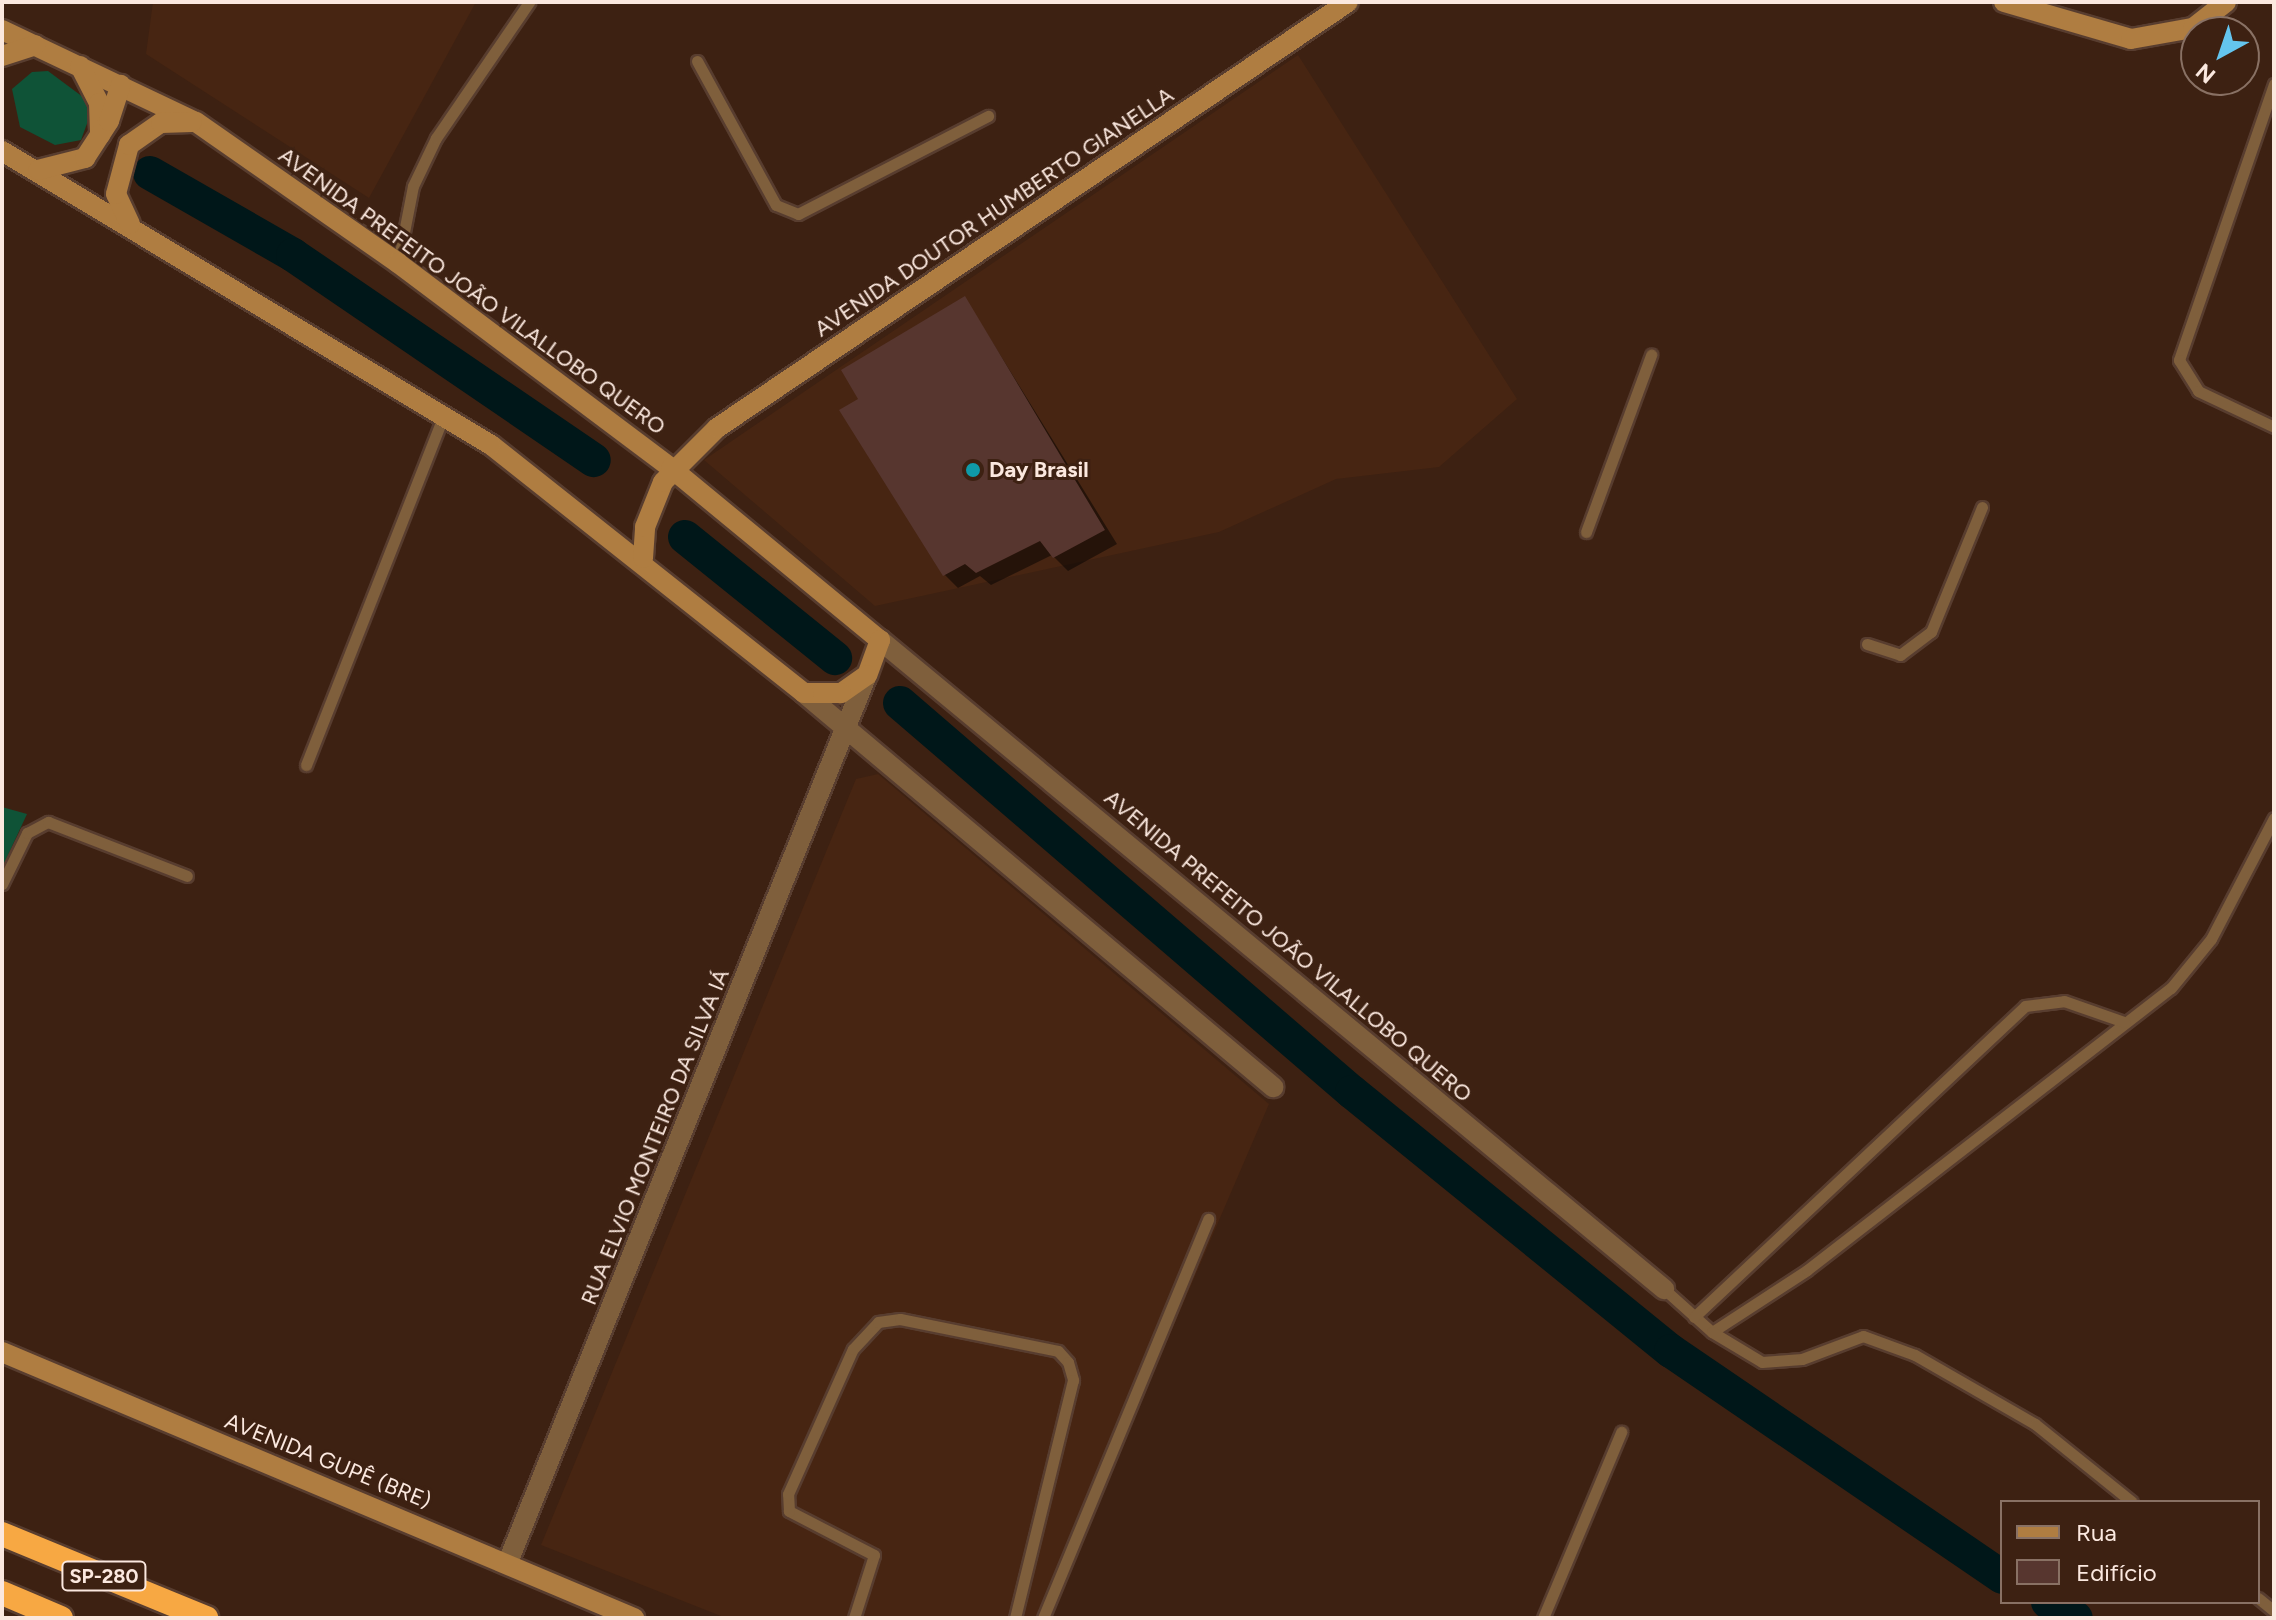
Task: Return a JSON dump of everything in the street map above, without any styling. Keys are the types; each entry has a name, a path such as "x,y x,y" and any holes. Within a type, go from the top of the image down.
{"highway":[{"name":"SP-280","path":"2,1534 206,1618"},
{"name":"SP-280","path":"2,1593 61,1618"}],"main road":[{"name":"AVENIDA DOUTOR HUMBERTO GIANELLA","path":"671,468 717,428 1348,2"},
{"path":"2004,2 2131,39 2193,28 2226,2"},
{"name":"AVENIDA PREFEITO JOÃO VILALLOBO QUERO","path":"2,30 196,122 398,263 671,468 880,640"},
{"path":"2,56 35,45"},
{"path":"80,66 99,103 99,139"},
{"path":"38,170 76,163 99,139 121,85"},
{"path":"132,227 116,194 129,145 161,123 196,122"},
{"path":"2,151 444,415 643,558 804,693 841,693 867,675 880,640"},
{"path":"643,558 645,527 671,468"},
{"name":"AVENIDA GUPÊ (BRE)","path":"2,1352 508,1562 634,1618"}],"street":[{"name":"AVENIDA PREFEITO JOÃO VILALLOBO QUERO","path":"880,640 1664,1289"},
{"path":"846,730 867,675"},
{"path":"804,693 1273,1087"},
{"name":"RUA ELVIO MONTEIRO DA SILVA IÁ","path":"508,1562 846,730"}],"lane":[{"path":"398,263 413,186 436,138 529,2"},
{"path":"697,61 776,205 798,214 988,116"},
{"path":"2274,84 2179,360 2198,391 2274,427"},
{"path":"1586,532 1651,355"},
{"path":"306,765 444,415"},
{"path":"1867,644 1900,655 1931,632 1982,507"},
{"path":"1712,1332 1795,1279 2171,988 2211,939 2274,818"},
{"path":"2,884 27,833 48,822 187,876"},
{"path":"1694,1317 1997,1026 2025,1006 2064,1001 2124,1022"},
{"path":"1043,1618 1208,1219"},
{"path":"1664,1289 1712,1332 1762,1362 1802,1359 1863,1336 1915,1355 2035,1424 2130,1500"},
{"path":"854,1618 874,1555 789,1511 788,1494 853,1349 878,1322 900,1319 1058,1351 1068,1362 1073,1380 1015,1618"},
{"path":"1543,1618 1621,1432"}],"shaded area":[{"path":"153,2 476,2 369,198 146,54"},
{"path":"1298,55 1517,399 1439,467 1336,479 1219,532 875,606 704,460"},
{"path":"878,774 1269,1104 1048,1618 726,1618 541,1545 856,779"}],"green space":[{"path":"48,71 87,100 92,110 81,140 55,145 20,127 12,89 32,72"},
{"path":"2,807 27,814 2,868"}],"building":[{"name":"Day Brasil","path":"965,296 1105,530 1053,558 1040,541 976,573 965,564 943,576 839,410 858,399 841,370"}],"waterway":[{"path":"150,173 293,255 594,460"},
{"path":"685,537 835,658"},
{"path":"900,703 1352,1092 1671,1351 2000,1576"},
{"path":"2052,1604 2076,1618"}],"place":[{"name":"Day Brasil","path":"973,470"}]}
